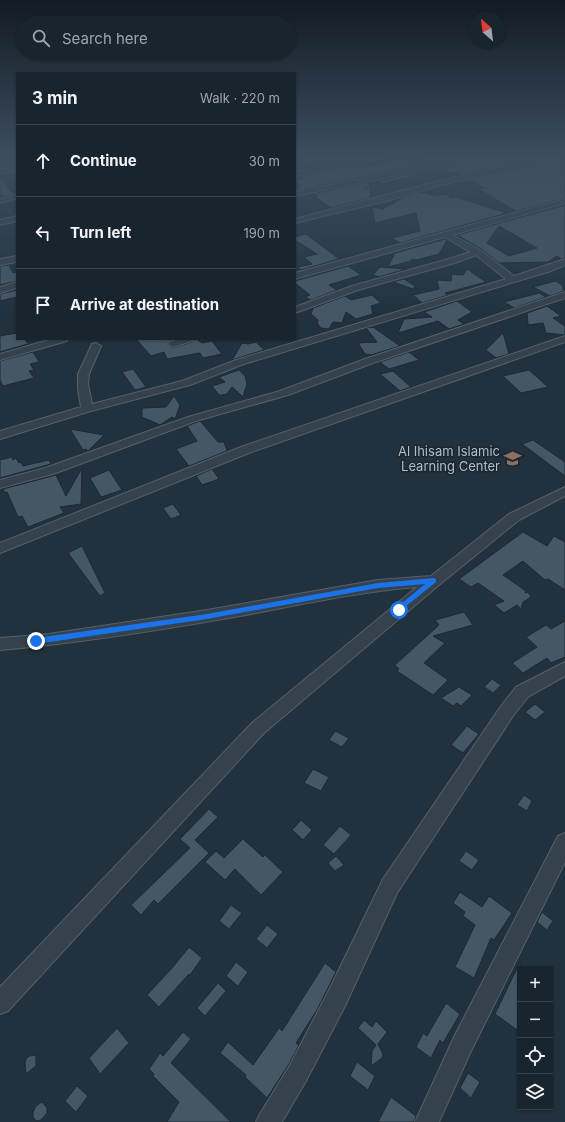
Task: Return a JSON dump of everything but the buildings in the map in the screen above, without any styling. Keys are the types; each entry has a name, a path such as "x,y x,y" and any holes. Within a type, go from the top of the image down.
{"street":[{"path":"296,221 338,210"},
{"path":"297,273 531,210"},
{"path":"0,223 16,218"},
{"path":"446,234 477,252 512,279"},
{"path":"296,310 355,288 448,262 477,252"},
{"path":"0,262 16,259"},
{"path":"0,436 87,409 186,382 240,362 565,262"},
{"path":"0,290 16,285"},
{"path":"0,484 49,471 192,419 284,393 376,358 565,295"},
{"path":"296,334 305,343"},
{"path":"0,548 245,450 565,339"},
{"path":"0,357 60,340"},
{"path":"173,344 185,340"},
{"path":"87,409 82,380 85,369 94,355 96,346"},
{"path":"0,1003 258,728 434,580 514,517 565,491"},
{"path":"0,644 49,640 207,616 378,585 434,580"},
{"path":"268,1122 298,1073 337,998 390,886 507,710 522,692 565,668"},
{"path":"427,1122 463,1043 565,842"}],"place":[{"name":"Al Ihisam Islamic Learning Center","path":"513,458"}],"route":[{"path":"36,641 207,616 378,585 434,580 399,610"}]}
